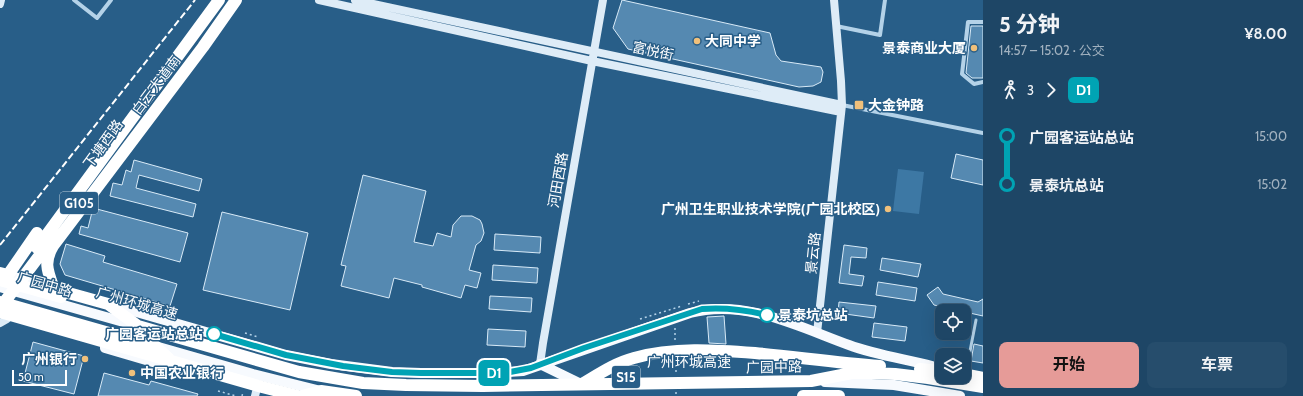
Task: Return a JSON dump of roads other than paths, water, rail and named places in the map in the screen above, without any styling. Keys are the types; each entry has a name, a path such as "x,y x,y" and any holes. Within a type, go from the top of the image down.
{"highway":[{"name":"白云大道南","path":"3,276 35,236 189,28 212,0"},
{"name":"下塘西路","path":"0,308 154,95 219,0"},
{"name":"下塘西路","path":"0,297 154,95 233,0"},
{"name":"白云大道南","path":"54,289 46,266 48,254 52,246 199,53 236,0"},
{"path":"35,236 36,241 40,246 45,248 52,246"},
{"name":"广州环城高速","path":"3,276 270,357 305,365 378,377 470,379 768,376 844,377 892,379 981,387"},
{"path":"54,289 108,304 138,326"},
{"name":"广园中路","path":"0,302 155,346"},
{"path":"2,318 298,396"},
{"name":"广园中路","path":"138,326 299,372 341,380 383,384 483,386 811,382"},
{"path":"155,346 180,370 255,394 270,396"},
{"path":"581,384 632,358 652,353 673,351 724,350 868,365 935,370"},
{"path":"811,382 852,373 870,373 921,377 981,387"},
{"path":"971,380 981,387"},
{"path":"302,396 321,391"},
{"name":"广园中路","path":"321,391 356,396"},
{"path":"803,396 839,396"}],"main road":[{"path":"3,276 54,289"},
{"name":"广园中路","path":"0,287 138,326"},
{"path":"108,304 286,355 331,364 392,372 462,373 523,371 690,312 713,308 737,309 756,313 871,352 935,368"},
{"path":"2,318 180,370"},
{"path":"61,336 93,328"},
{"name":"广园中路","path":"155,346 253,374 321,391"},
{"path":"299,372 331,364"},
{"path":"540,364 581,384"},
{"path":"462,373 483,386"},
{"path":"253,374 280,396"},
{"name":"广园中路","path":"811,382 894,386 960,396"}],"street":[{"path":"0,4 1,0"},
{"path":"74,0 97,18 111,0"},
{"name":"富悦街","path":"319,0 592,61 658,70"},
{"name":"富悦街","path":"355,0 593,52 658,70 841,109"},
{"name":"河田西路","path":"540,364 603,0"},
{"path":"834,0 841,81 841,109 983,133"},
{"path":"836,26 880,35 885,0"},
{"path":"983,22 968,22 962,74 974,84 983,82"},
{"name":"景云路","path":"817,333 841,109"}],"lane":[{"path":"970,348 976,320"}],"railway":[{"path":"0,245 195,0"}],"place":[{"name":"大同中学","path":"697,41"},
{"name":"景泰商业大厦","path":"974,48"},
{"name":"大金钟路","path":"859,105"},
{"name":"广州卫生职业技术学院(广园北校区)","path":"888,209"},
{"name":"景泰坑总站","path":"767,315"},
{"name":"广园客运站总站","path":"214,334"},
{"name":"广州银行","path":"85,359"},
{"name":"中国农业银行","path":"132,373"}]}
